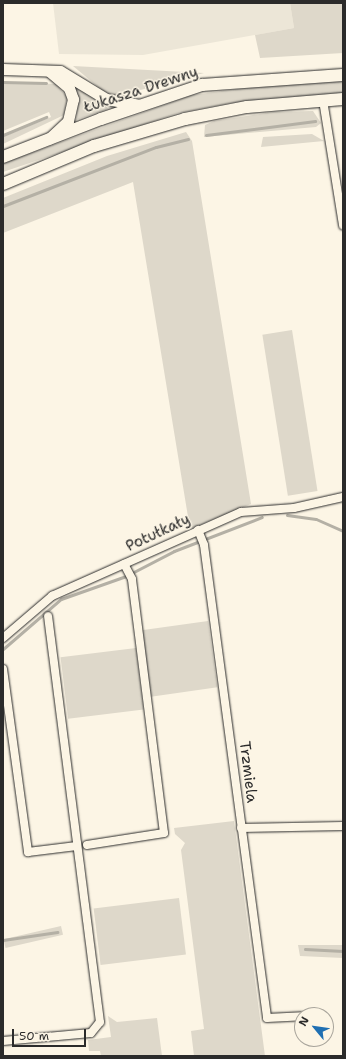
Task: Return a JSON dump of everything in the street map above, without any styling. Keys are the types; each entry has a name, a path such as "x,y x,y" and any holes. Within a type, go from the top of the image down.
{"main road":[{"name":"Łukasza Drewny","path":"3,157 139,105 215,83 343,75"},
{"path":"3,184 94,146 185,119 247,107 343,99"}],"street":[{"path":"3,69 47,70 72,75 106,99 139,105"},
{"path":"47,70 69,88 73,99 68,121 49,139"},
{"path":"323,100 343,225"},
{"name":"Potułkały","path":"3,638 52,596 125,567 251,509 294,508 343,497"},
{"name":"Trzmiela","path":"199,533 204,545 267,1018 294,1016"},
{"path":"87,845 164,833 132,578 125,567"},
{"path":"3,1041 91,1033 101,1019 77,846 48,616"},
{"path":"3,669 28,852 77,846"},
{"path":"241,828 343,826"}],"shaded area":[{"path":"53,3 290,3 294,28 143,55 59,54"},
{"path":"290,3 343,3 343,53 260,58 255,35 294,28"},
{"path":"73,66 204,73 118,96 103,91"},
{"path":"70,80 108,109 76,120 78,103"},
{"path":"343,81 343,94 231,103 178,113 3,172 3,163 192,95 274,84"},
{"path":"3,82 56,84 67,97 64,115 3,144 3,137 51,117 49,112 3,131"},
{"path":"313,111 321,123 316,127 204,137 205,125 214,121 273,112"},
{"path":"186,132 192,141 251,504 190,529 133,182 3,233 3,198 107,156"},
{"path":"312,134 324,141 261,147 263,137"},
{"path":"292,330 317,491 288,496 262,335"},
{"path":"208,621 217,687 151,697 142,630"},
{"path":"136,648 144,710 68,719 61,657"},
{"path":"234,821 265,1056 194,1056 191,1031 204,1029 181,850 185,843 175,834 174,828"},
{"path":"179,898 186,955 101,965 94,908"},
{"path":"61,926 63,935 6,948 4,939"},
{"path":"298,945 343,945 343,958 300,956"},
{"path":"108,1016 117,1022 157,1018 162,1056 101,1056 100,1051 89,1051 88,1040 111,1037"}],"waterway":[{"path":"3,82 46,83"},
{"path":"3,135 46,117"},
{"path":"206,135 315,121"},
{"path":"3,206 156,147 188,139"},
{"path":"287,515 316,519 343,531"},
{"path":"3,649 61,599 126,576 174,551 262,517"},
{"path":"3,940 57,932"},
{"path":"305,949 343,951"}]}
